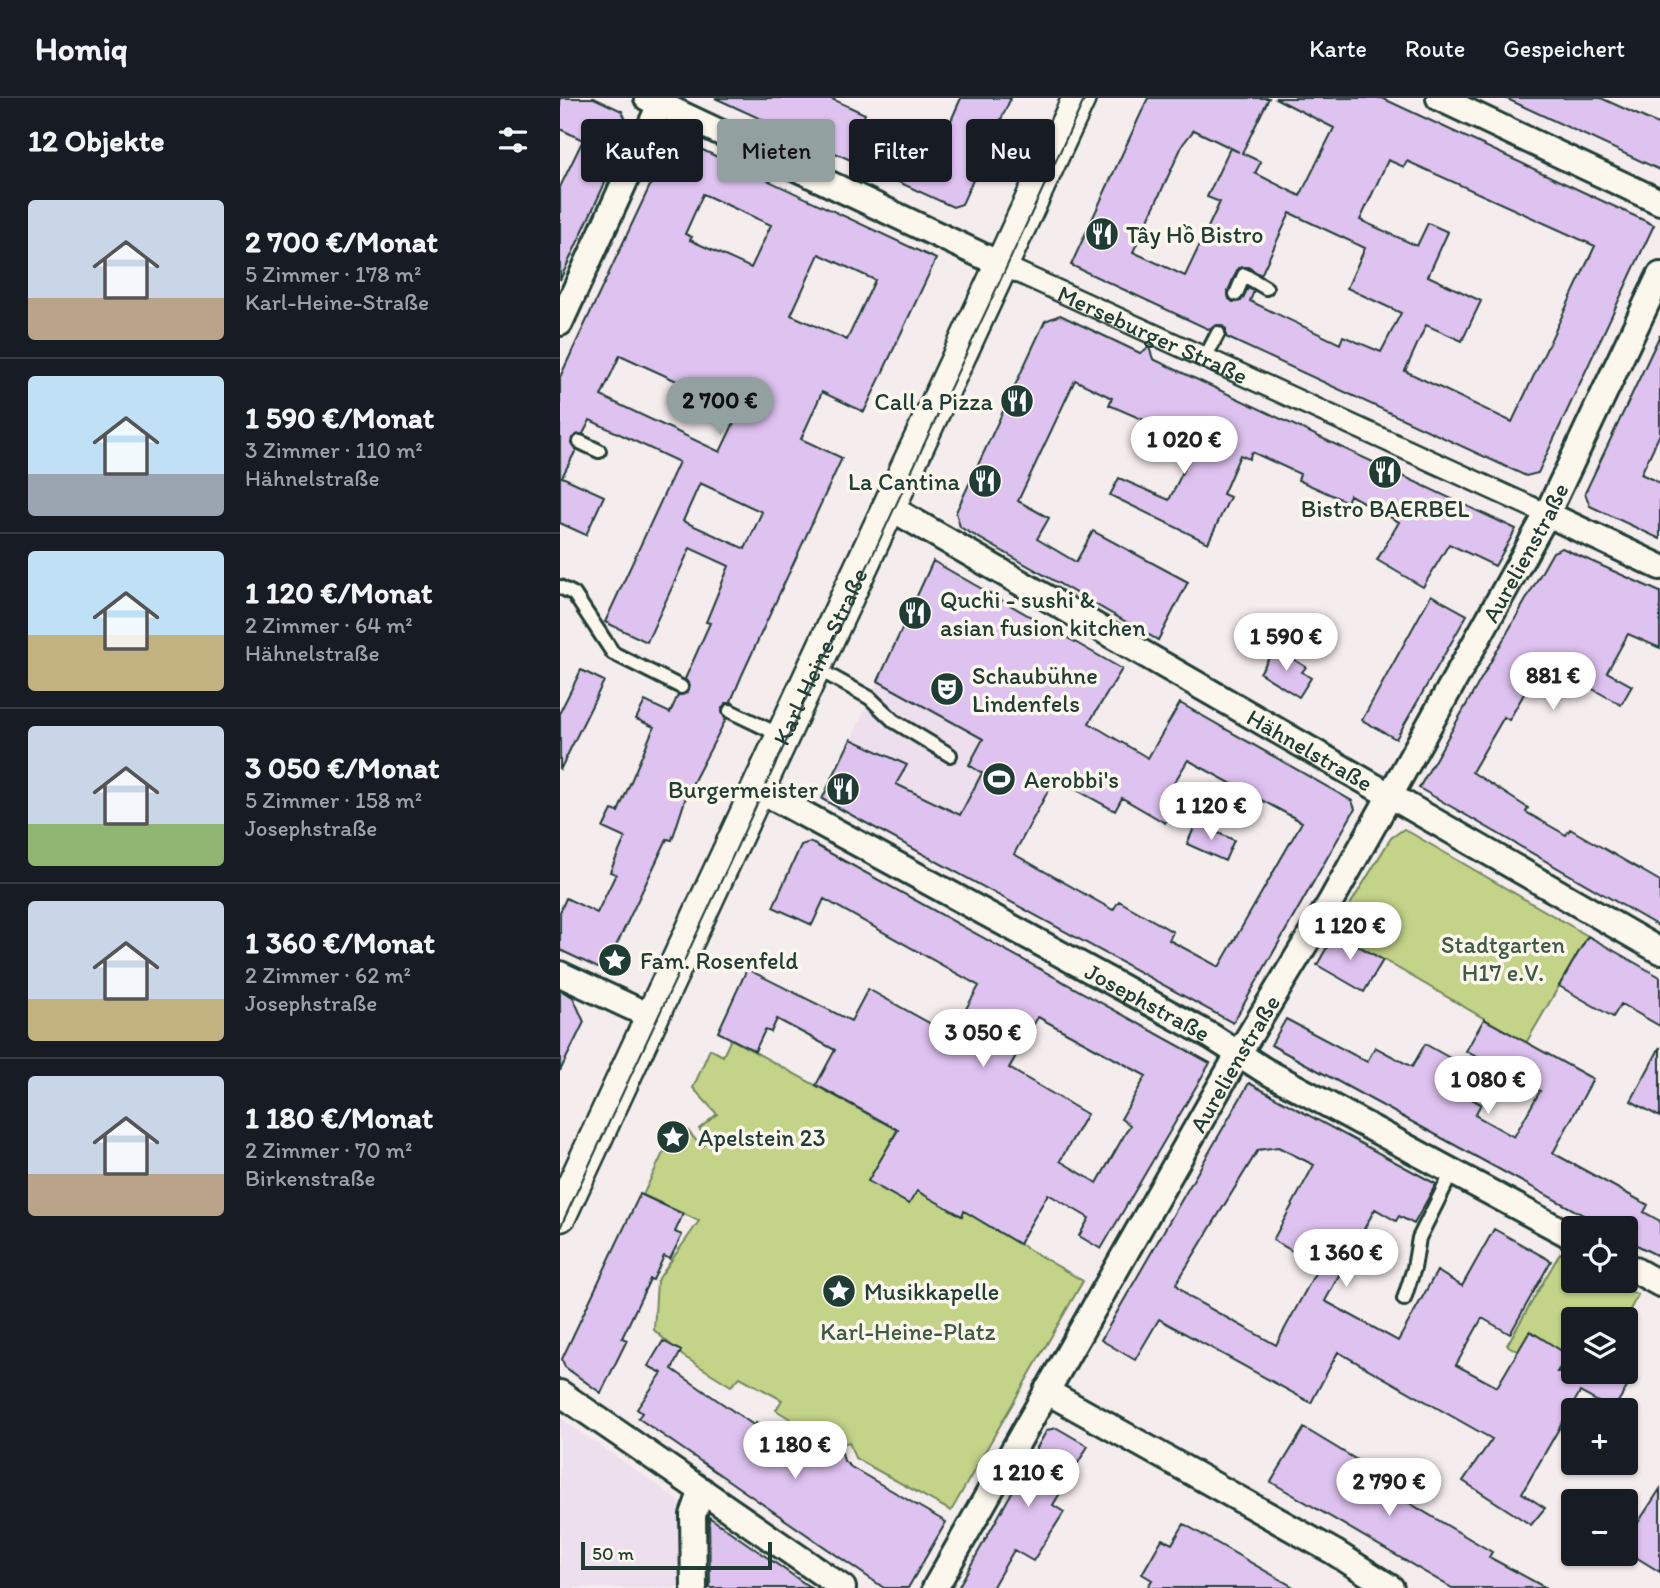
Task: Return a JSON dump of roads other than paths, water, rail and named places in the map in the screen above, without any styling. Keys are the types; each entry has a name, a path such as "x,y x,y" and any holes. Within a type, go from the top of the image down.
{"street":[{"name":"Karl-Heine-Straße","path":"560,1215 1079,98"},
{"path":"1439,98 1660,202"},
{"name":"Merseburger Straße","path":"657,100 1002,265 1660,567"},
{"path":"560,323 657,100"},
{"name":"Aurelienstraße","path":"935,1588 1239,1053 1390,796 1547,514 1660,275"},
{"name":"Hähnelstraße","path":"889,507 1660,951"},
{"name":"Josephstraße","path":"758,789 1239,1053 1264,1070 1561,1231"},
{"path":"560,974 652,1017"},
{"path":"1638,1272 1660,1284"},
{"path":"1046,1391 1334,1552 1391,1588"},
{"path":"560,1394 844,1588"},
{"path":"694,1588 693,1516 702,1490"}],"lane":[{"path":"1236,294 1244,275 1266,288"},
{"path":"1205,358 1218,333"},
{"path":"580,442 599,451"},
{"path":"560,587 574,594 614,653 681,687"},
{"path":"815,668 870,698 894,722 950,755"},
{"path":"730,711 783,736"},
{"path":"1404,1299 1414,1268 1419,1238 1452,1172"}],"tram line":[{"path":"560,1228 1085,98"}],"place":[{"name":"Tây Hồ Bistro","path":"1102,234"},
{"name":"Call a Pizza","path":"1017,401"},
{"name":"Bistro BAERBEL","path":"1385,472"},
{"name":"La Cantina","path":"985,481"},
{"name":"Quchi - sushi & asian fusion kitchen","path":"915,613"},
{"name":"Schaubühne Lindenfels","path":"947,689"},
{"name":"Aerobbi's","path":"999,779"},
{"name":"Burgermeister","path":"843,789"},
{"name":"Fam. Rosenfeld","path":"615,960"},
{"name":"Apelstein 23","path":"673,1137"},
{"name":"Musikkapelle","path":"839,1291"}],"park label":[{"name":"Stadtgarten H17 e.V.","path":"1503,958"},
{"name":"Karl-Heine-Platz","path":"908,1331"}]}
